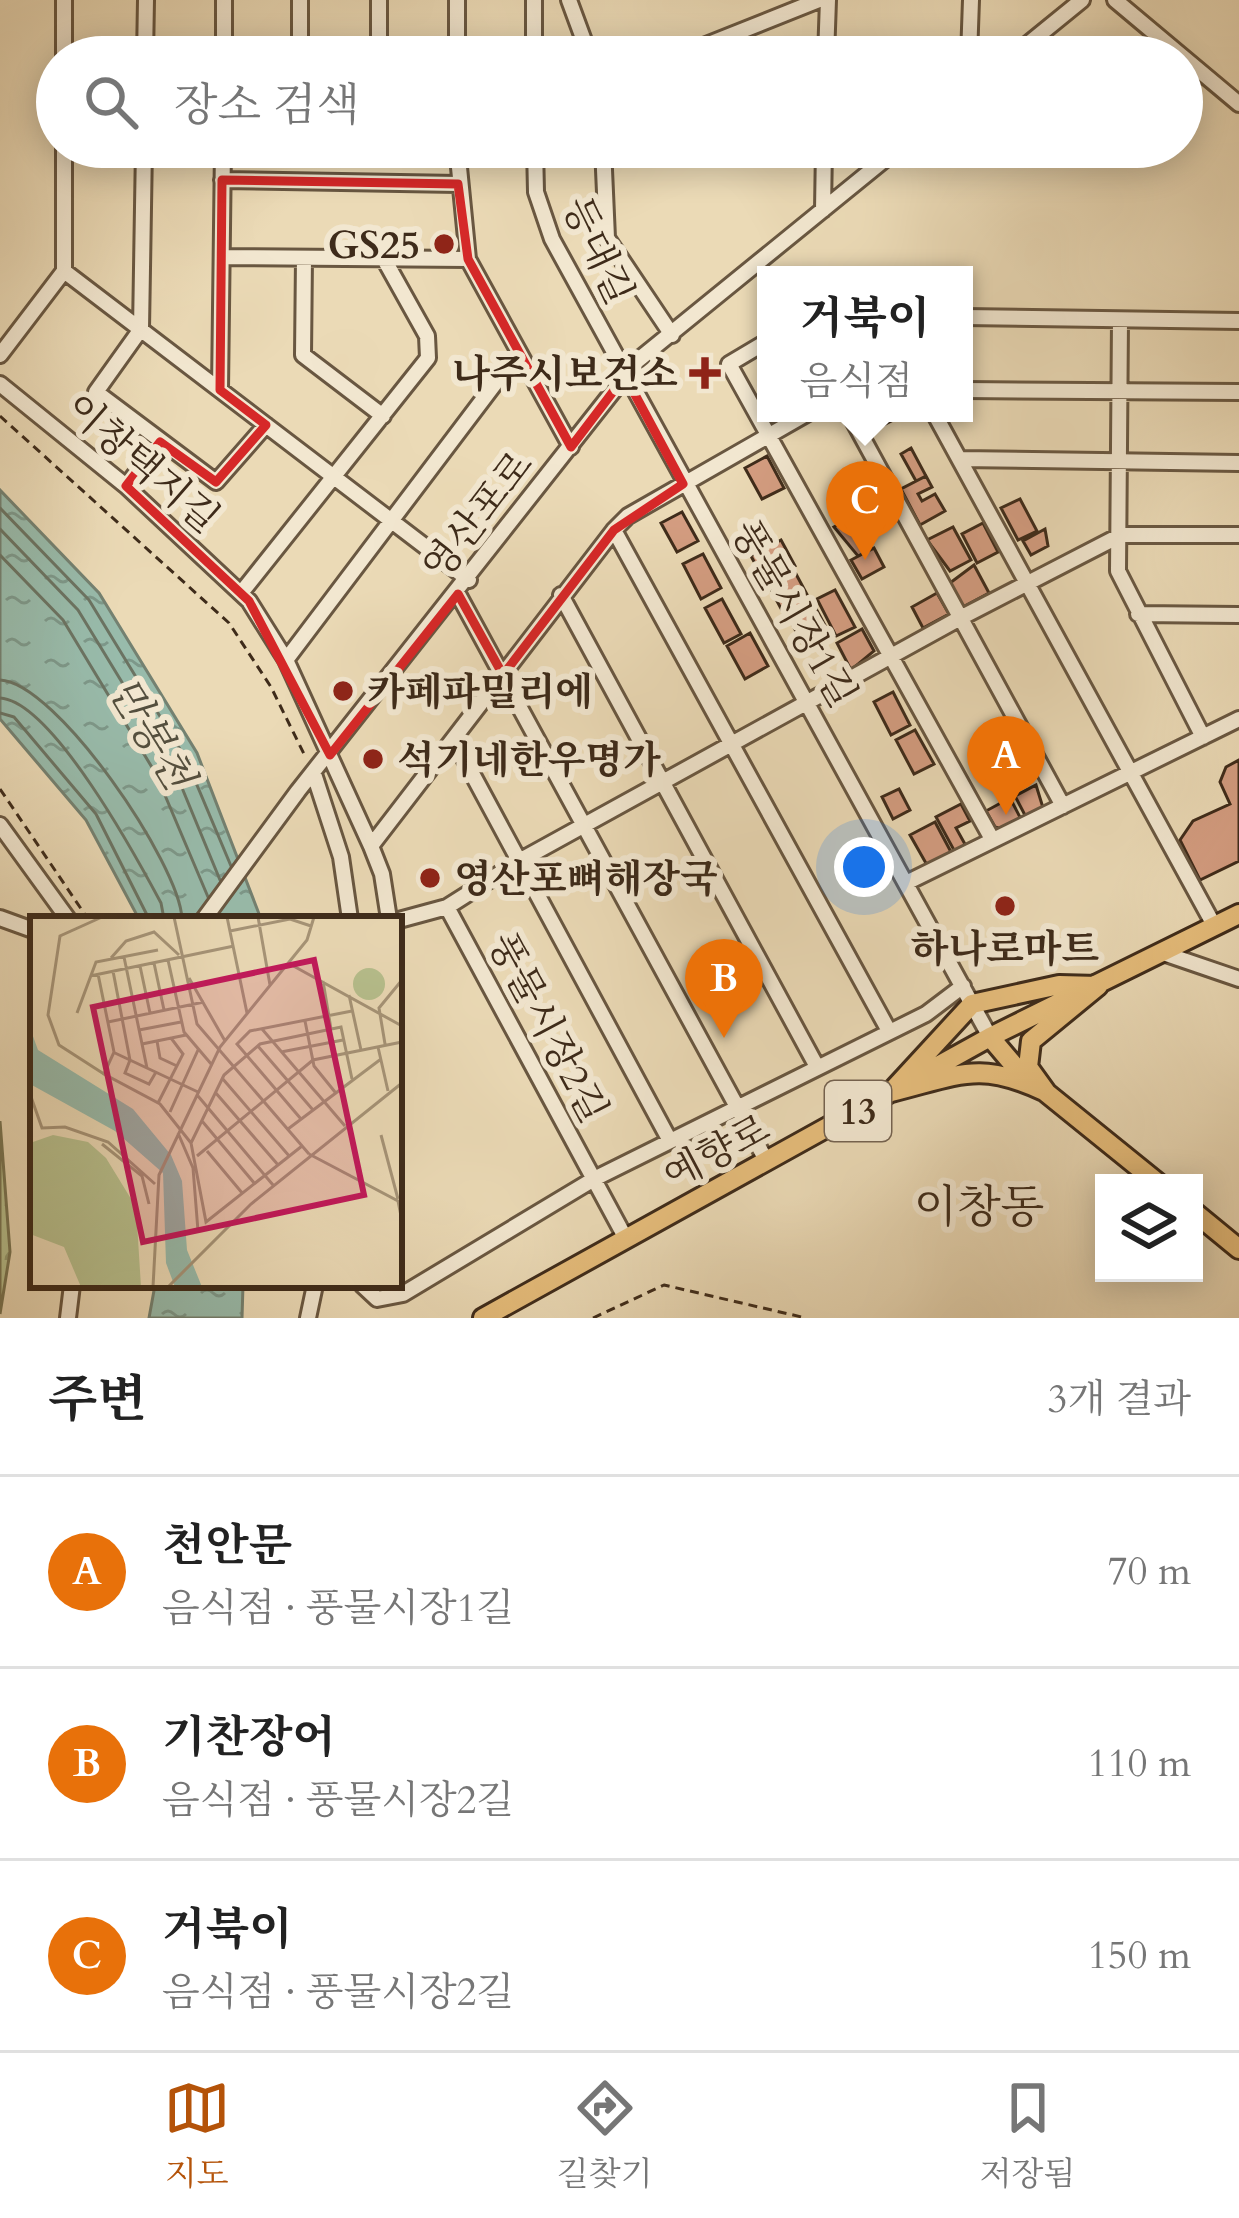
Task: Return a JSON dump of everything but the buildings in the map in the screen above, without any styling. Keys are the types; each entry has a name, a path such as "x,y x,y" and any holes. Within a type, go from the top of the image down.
{"main road":[{"name":"예향로","path":"483,1318 990,1037 1239,914"},
{"path":"892,1092 967,995 1098,986"},
{"path":"1046,1092 1028,1067 1031,1041 1098,986"},
{"path":"990,1037 1046,1092 1147,1174"},
{"path":"892,1092 979,1070 1002,1072 1046,1092"},
{"path":"1203,1219 1239,1249"}],"street":[{"path":"64,0 64,36"},
{"path":"146,0 146,36"},
{"path":"224,0 224,36"},
{"path":"300,0 300,36"},
{"path":"379,36 380,0"},
{"path":"457,0 457,36"},
{"path":"534,0 534,36"},
{"path":"569,0 582,36"},
{"path":"730,36 823,0 825,36"},
{"path":"970,36 971,0"},
{"path":"1115,0 1158,36"},
{"path":"1036,36 1073,3"},
{"path":"1203,74 1239,104"},
{"path":"0,355 64,271 64,168"},
{"path":"141,329 144,168"},
{"path":"220,390 222,168"},
{"path":"458,168 468,259 571,447"},
{"name":"등대길","path":"537,168 541,214 625,376"},
{"path":"604,168 607,238 671,335"},
{"path":"823,209 824,168"},
{"name":"영산포로","path":"206,916 298,791 458,594 625,376 874,168"},
{"path":"222,179 458,184"},
{"path":"223,257 468,259"},
{"path":"304,258 303,355 383,416"},
{"path":"242,592 428,358 428,336 384,259"},
{"path":"64,271 469,580"},
{"path":"973,316 1239,322"},
{"path":"1120,321 1118,571 1203,736"},
{"name":"이창택지길","path":"141,329 96,392 160,442 216,482 266,425"},
{"path":"757,347 729,364 757,413"},
{"path":"286,660 518,353"},
{"name":"풍물시장1길","path":"625,376 990,1037"},
{"name":"이창택지길","path":"0,384 126,486 242,592 286,660 330,755"},
{"path":"973,390 1239,392"},
{"path":"762,422 992,839"},
{"path":"371,846 614,530 682,484 791,422"},
{"path":"854,422 1063,806"},
{"path":"939,422 1215,927"},
{"path":"126,486 160,442"},
{"path":"960,458 1239,463"},
{"path":"614,530 889,1031"},
{"name":"풍물시장2길","path":"402,919 447,907 662,782 1029,580 1121,535 1239,535"},
{"path":"458,594 766,1162"},
{"path":"562,596 816,1065"},
{"path":"1138,614 1239,615"},
{"path":"906,883 1239,719"},
{"name":"풍물시장2길","path":"454,740 669,1139"},
{"path":"330,755 382,874 389,916"},
{"path":"314,774 341,857 350,916"},
{"path":"0,825 66,916"},
{"name":"풍물시장2길","path":"447,907 626,1237"},
{"path":"0,918 30,929"},
{"path":"1166,954 1239,979"},
{"path":"365,1288 377,1299 389,1301 669,1139 967,995"},
{"path":"68,1318 72,1288"},
{"path":"308,1318 314,1288"}],"path":[{"path":"0,416 229,622 271,687 314,774"},
{"path":"0,789 86,916"},
{"path":"593,1318 664,1285 806,1318"}],"highlighted area":[{"path":"222,180 458,184 468,259 571,447 625,376 683,484 614,530 503,675 458,594 330,755 249,601 126,486 160,442 216,482 266,425 220,390"}],"green space":[{"path":"0,1121 10,1252 0,1314"}],"water":[{"name":"만봉천","path":"0,490 99,593 197,753 260,916 137,916 86,820 0,719"},
{"path":"154,1288 243,1288 242,1318 149,1318"}],"place":[{"name":"GS25","path":"444,244"},
{"name":"나주시보건소","path":"705,373"},
{"name":"거북이","path":"865,560"},
{"name":"카페파밀리에","path":"343,691"},
{"name":"석기네한우명가","path":"373,759"},
{"name":"천안문","path":"1006,815"},
{"name":"영산포뼈해장국","path":"430,878"},
{"name":"하나로마트","path":"1005,906"},
{"name":"기찬장어","path":"724,1038"}],"district":[{"name":"이창동","path":"979,1206"}]}
